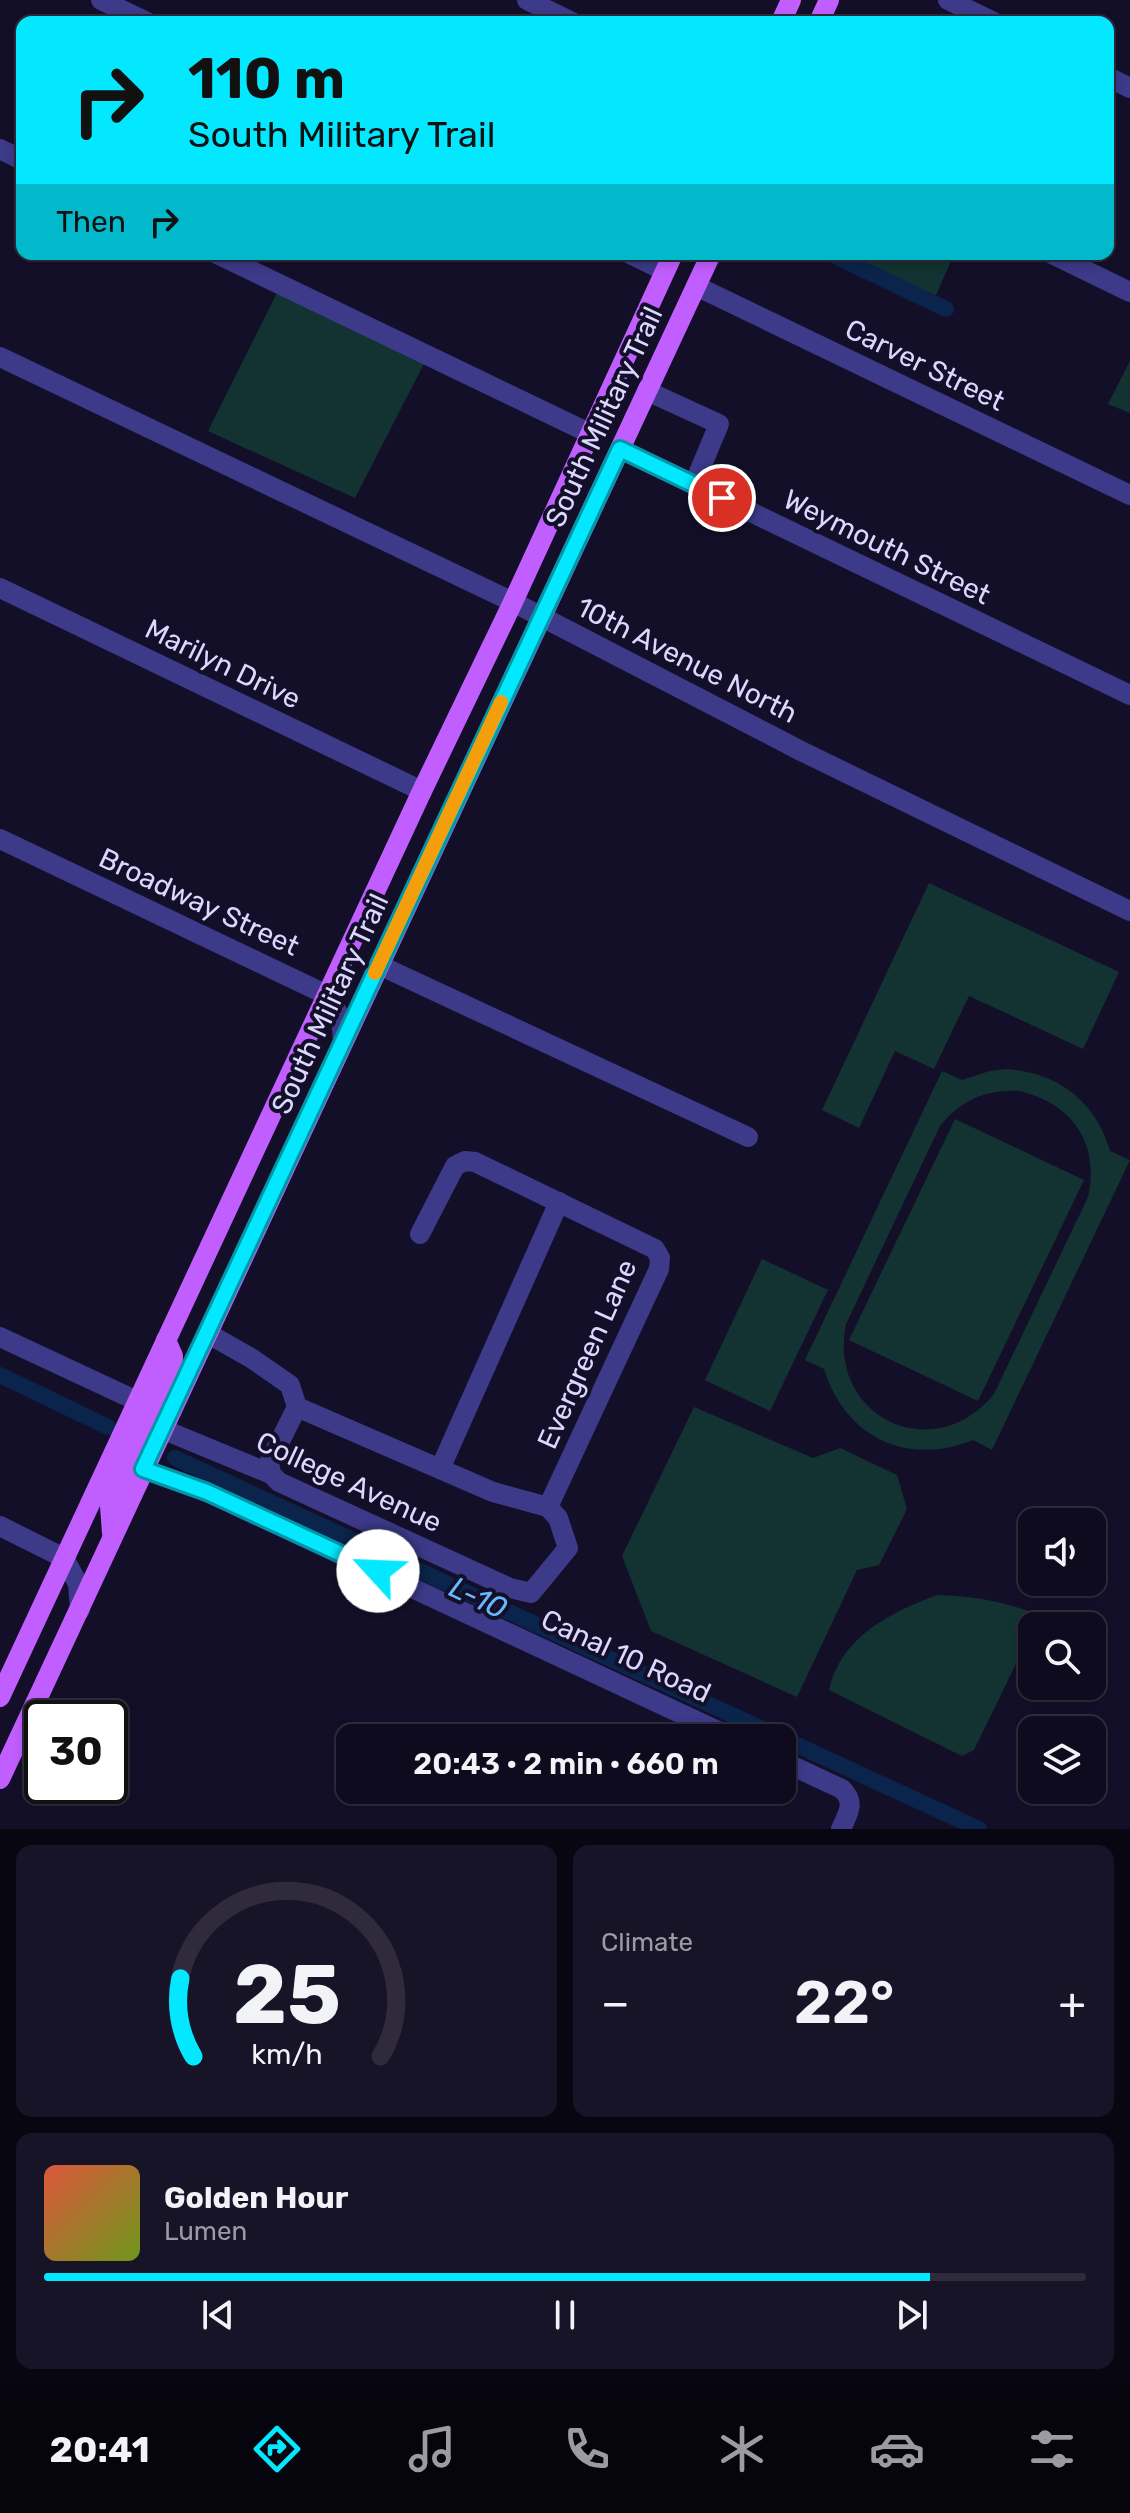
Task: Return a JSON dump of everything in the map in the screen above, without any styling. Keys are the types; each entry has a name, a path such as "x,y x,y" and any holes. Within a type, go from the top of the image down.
{"main road":[{"name":"South Military Trail","path":"0,1779 708,260"},
{"name":"South Military Trail","path":"0,1697 669,262"},
{"path":"113,1538 110,1506 172,1372 173,1356 166,1340"}],"street":[{"path":"101,0 134,16"},
{"path":"527,0 560,16"},
{"path":"948,0 981,16"},
{"path":"229,260 589,433"},
{"path":"1064,260 1130,292"},
{"name":"Carver Street","path":"696,286 1130,495"},
{"name":"10th Avenue North","path":"0,357 513,602 801,751 1130,911"},
{"path":"647,391 719,424 694,484"},
{"name":"Weymouth Street","path":"620,449 1130,695"},
{"name":"Marilyn Drive","path":"0,588 422,791"},
{"name":"Broadway Street","path":"0,839 327,995"},
{"path":"379,965 748,1137"},
{"path":"327,995 341,1018 343,1042"},
{"name":"Evergreen Lane","path":"420,1234 455,1166 465,1161 475,1162 655,1249 660,1258 659,1269 548,1507"},
{"path":"440,1469 559,1202"},
{"path":"207,1333 290,1385 297,1407 269,1463 271,1474"},
{"path":"0,1337 137,1401"},
{"path":"297,1407 493,1492 548,1507"},
{"name":"College Avenue","path":"162,1429 271,1474 279,1482 510,1588 531,1593 568,1548 558,1518 548,1507"},
{"name":"Canal 10 Road","path":"143,1469 207,1492 703,1724"},
{"path":"0,1526 64,1558 78,1584 80,1610"},
{"path":"796,1768 842,1789 849,1797 851,1807 841,1829"}],"green space":[{"path":"846,260 951,260 934,300"},
{"path":"281,285 428,356 355,498 208,431"},
{"path":"1130,361 1130,413 1108,404"},
{"path":"929,883 1119,972 1083,1049 969,996 934,1069 895,1051 859,1128 822,1110"},
{"path":"942,1071 962,1080 990,1071 1025,1071 1058,1083 1072,1092 1095,1118 1110,1151 1130,1160 992,1450 973,1440 925,1450 902,1447 882,1440 863,1428 847,1413 824,1369 805,1360","holes":["1019,1091 1054,1105 1078,1128 1090,1159 1088,1197 994,1394 970,1416 943,1427 916,1429 890,1422 869,1407 853,1385 844,1357 846,1324 940,1126 957,1109 985,1094"]},
{"path":"955,1119 1084,1180 978,1401 849,1340"},
{"path":"762,1259 828,1290 770,1411 705,1380"},
{"path":"694,1407 813,1458 840,1448 897,1475 907,1509 879,1565 857,1570 797,1697 651,1631 622,1556"},
{"path":"937,1595 990,1600 1031,1612 1018,1612 1018,1660 974,1750 962,1756 829,1690 835,1671 856,1641 902,1610"}],"waterway":[{"path":"844,260 946,309"},
{"name":"L-10","path":"0,1375 108,1427"},
{"name":"L-10","path":"175,1458 979,1829"}],"slow traffic":[{"path":"375,973 501,702"}],"route":[{"path":"378,1571 207,1492 143,1469 620,449 722,498"}]}
